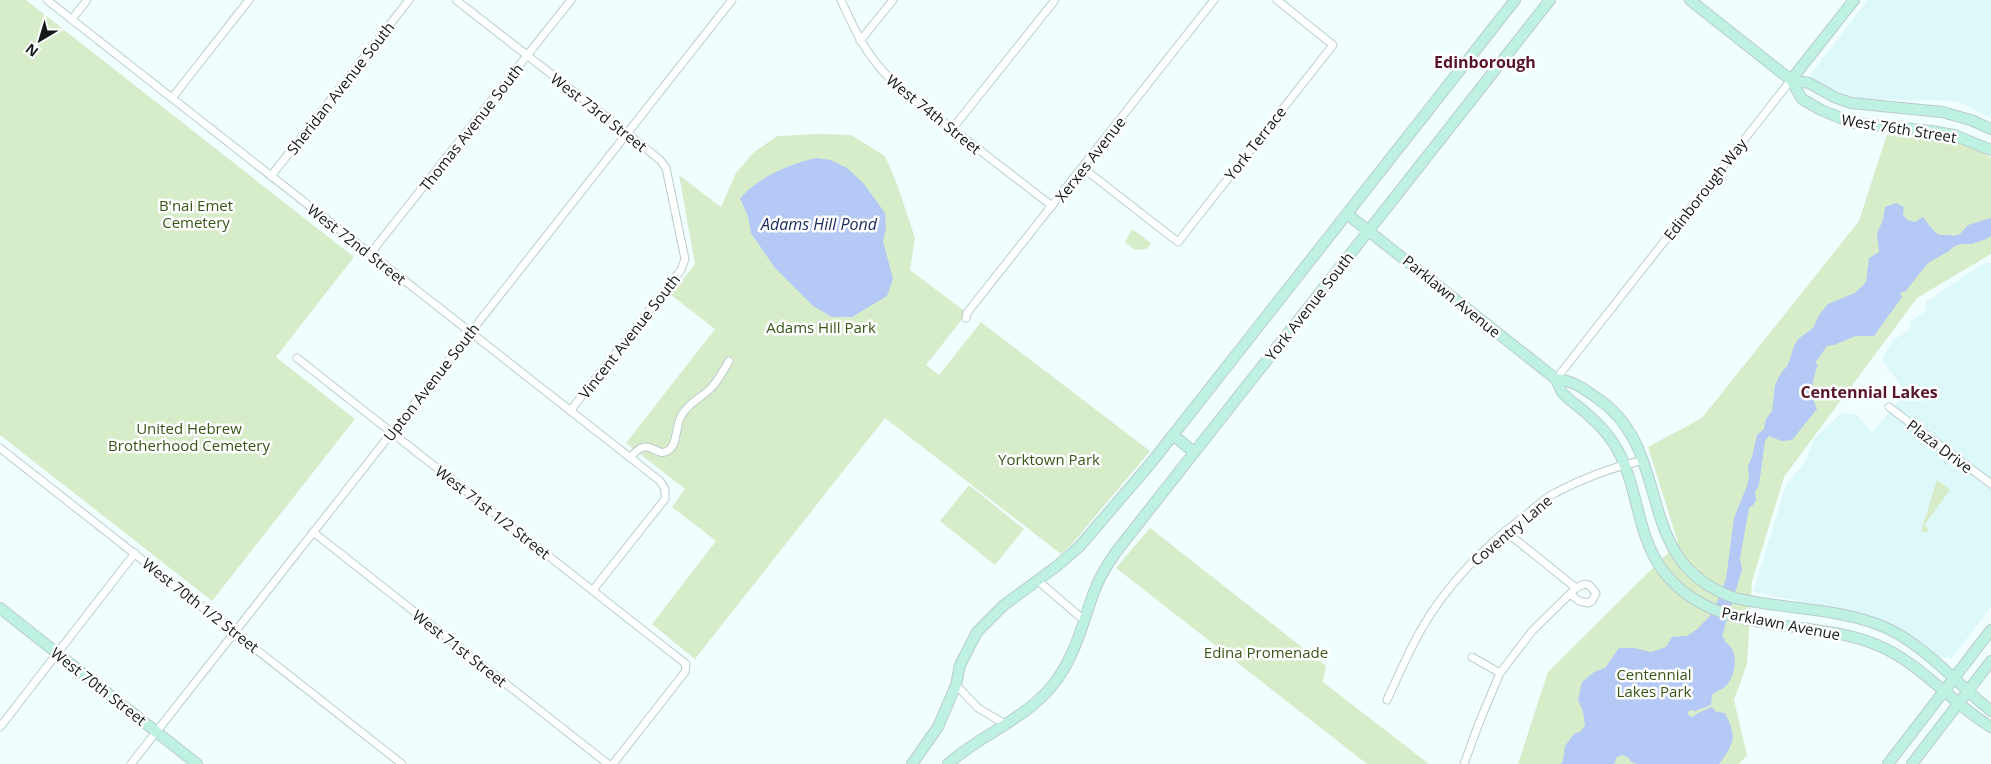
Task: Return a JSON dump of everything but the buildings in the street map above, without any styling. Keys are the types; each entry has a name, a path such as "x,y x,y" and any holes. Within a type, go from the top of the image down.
{"street":[{"name":"West 72nd Street","path":"47,0 660,482 665,489 665,499 593,590"},
{"path":"72,19 87,0"},
{"path":"172,98 249,0"},
{"name":"Sheridan Avenue South","path":"271,176 409,0"},
{"name":"West 73rd Street","path":"456,0 660,160 666,168 685,259"},
{"name":"Thomas Avenue South","path":"370,254 570,0"},
{"name":"Upton Avenue South","path":"131,764 732,0"},
{"name":"West 74th Street","path":"840,0 860,41 885,75 1052,206"},
{"path":"860,41 893,0"},
{"path":"952,129 1055,0"},
{"name":"Xerxes Avenue","path":"966,318 967,313 1214,0"},
{"name":"York Terrace","path":"1083,168 1178,242 1333,45 1277,0"},
{"name":"York Avenue South","path":"912,764 938,727 956,685 960,665 977,632 1004,605 1079,548 1172,435 1515,0"},
{"name":"York Avenue South","path":"948,764 1030,707 1052,686 1073,654 1094,592 1116,552 1550,0"},
{"name":"West 76th Street","path":"1690,0 1791,80 1802,98 1821,110 1845,121 1954,135 1991,150"},
{"name":"Edinborough Way","path":"1556,378 1854,0"},
{"name":"West 76th Street","path":"1791,80 1809,83 1834,97 1851,103 1942,112 1991,128"},
{"name":"Parklawn Avenue","path":"1347,214 1556,378 1571,381 1611,409 1629,430 1644,460 1661,523 1672,548 1686,567 1716,590 1735,598 1853,617 1884,627 1939,664 1967,692 1991,711"},
{"name":"Vincent Avenue South","path":"570,411 681,270 685,259"},
{"name":"West 71st 1/2 Street","path":"297,358 686,664 686,668 613,764"},
{"path":"630,458 638,448 645,446 664,452 669,450 674,445 676,428 681,414 694,400 711,388 729,361"},
{"name":"Parklawn Avenue","path":"1556,378 1562,393 1606,433 1624,464 1649,548 1664,572 1684,592 1708,608 1730,616 1750,621 1824,632 1869,642 1904,659 1991,727"},
{"name":"Plaza Drive","path":"1890,407 1991,484"},
{"path":"1172,435 1194,452"},
{"name":"West 70th 1/2 Street","path":"0,448 402,764"},
{"name":"Coventry Lane","path":"1388,700 1421,630 1470,564 1505,531 1553,494 1616,466 1644,460"},
{"path":"1464,764 1500,673 1533,630 1573,591 1505,531"},
{"name":"West 71st Street","path":"313,532 608,764"},
{"path":"0,727 135,553"},
{"path":"1037,580 1085,621"},
{"name":"West 70th Street","path":"0,608 197,764"},
{"path":"1888,764 1991,630"},
{"path":"1472,657 1500,673"},
{"path":"1912,764 1991,661"},
{"path":"956,685 978,708 1005,724"}],"shaded area":[{"path":"1868,0 1991,0 1991,118 1957,101 1860,99 1824,86 1810,75"},
{"path":"1984,263 1991,263 1991,607 1952,658 1937,657 1896,626 1848,611 1753,592 1786,485 1805,462 1814,439 1841,413 1857,415 1872,433 1906,392 1882,360 1893,340 1911,329 1910,322 1926,310 1926,302"}],"green space":[{"path":"0,0 26,0 354,257 276,357 355,419 212,601 0,435"},
{"name":"Centennial Lakes Park","path":"1887,134 1965,142 1991,158 1991,254 1917,298 1784,477 1752,582 1747,664 1734,700 1747,755 1739,764 1518,764 1548,672 1678,543 1648,447 1702,418 1859,221"},
{"name":"Adams Hill Park","path":"851,135 885,156 897,184 915,238 910,270 967,313 926,365 939,375 981,322 1150,451 1072,544 1061,554 885,418 695,659 652,624 716,541 672,507 685,489 626,443 715,329 671,295 695,264 679,175 721,207 736,173 753,153 777,136"},
{"path":"1132,229 1151,243 1147,249 1135,250 1125,242"},
{"path":"1937,480 1950,490 1924,525 1929,529 1926,532 1921,531"},
{"path":"969,485 1024,529 995,565 940,521"},
{"name":"Edina Promenade","path":"1150,528 1326,666 1323,682 1429,764 1367,764 1116,568"}],"water":[{"name":"Adams Hill Pond","path":"816,158 831,160 847,168 864,184 885,213 886,228 883,241 893,279 887,296 852,317 832,317 813,306 775,268 751,233 748,216 740,199 754,185 774,173"},
{"name":"Centennial Lakes","path":"1896,203 1904,207 1903,215 1908,220 1915,222 1923,217 1934,231 1942,235 1954,236 1960,234 1968,225 1991,218 1991,236 1972,244 1957,245 1928,263 1905,292 1900,292 1902,297 1874,336 1856,336 1827,346 1815,363 1818,365 1813,381 1813,393 1817,409 1792,440 1781,441 1769,436 1765,441 1759,485 1755,492 1756,500 1749,508 1740,558 1742,570 1722,636 1733,651 1735,657 1734,669 1726,686 1712,695 1711,705 1695,711 1690,710 1688,713 1689,716 1693,717 1712,707 1716,712 1725,713 1733,734 1728,751 1719,764 1637,764 1631,762 1629,758 1623,755 1617,757 1614,764 1561,764 1565,746 1574,734 1581,731 1585,725 1583,711 1578,700 1582,682 1594,672 1605,668 1619,648 1634,648 1651,652 1666,647 1672,637 1687,636 1709,617 1717,603 1726,579 1734,518 1747,486 1749,478 1748,465 1752,457 1757,435 1764,429 1766,419 1772,411 1775,385 1781,373 1788,365 1798,339 1813,328 1819,315 1828,304 1855,293 1866,282 1869,258 1879,252 1877,233 1883,220 1885,207"}],"district":[{"name":"Edinborough","path":"1485,62"},
{"name":"Centennial Lakes","path":"1869,392"}],"park label":[{"name":"B'nai Emet Cemetery","path":"196,214"},
{"name":"United Hebrew Brotherhood Cemetery","path":"189,436"},
{"name":"Yorktown Park","path":"1049,459"}]}
